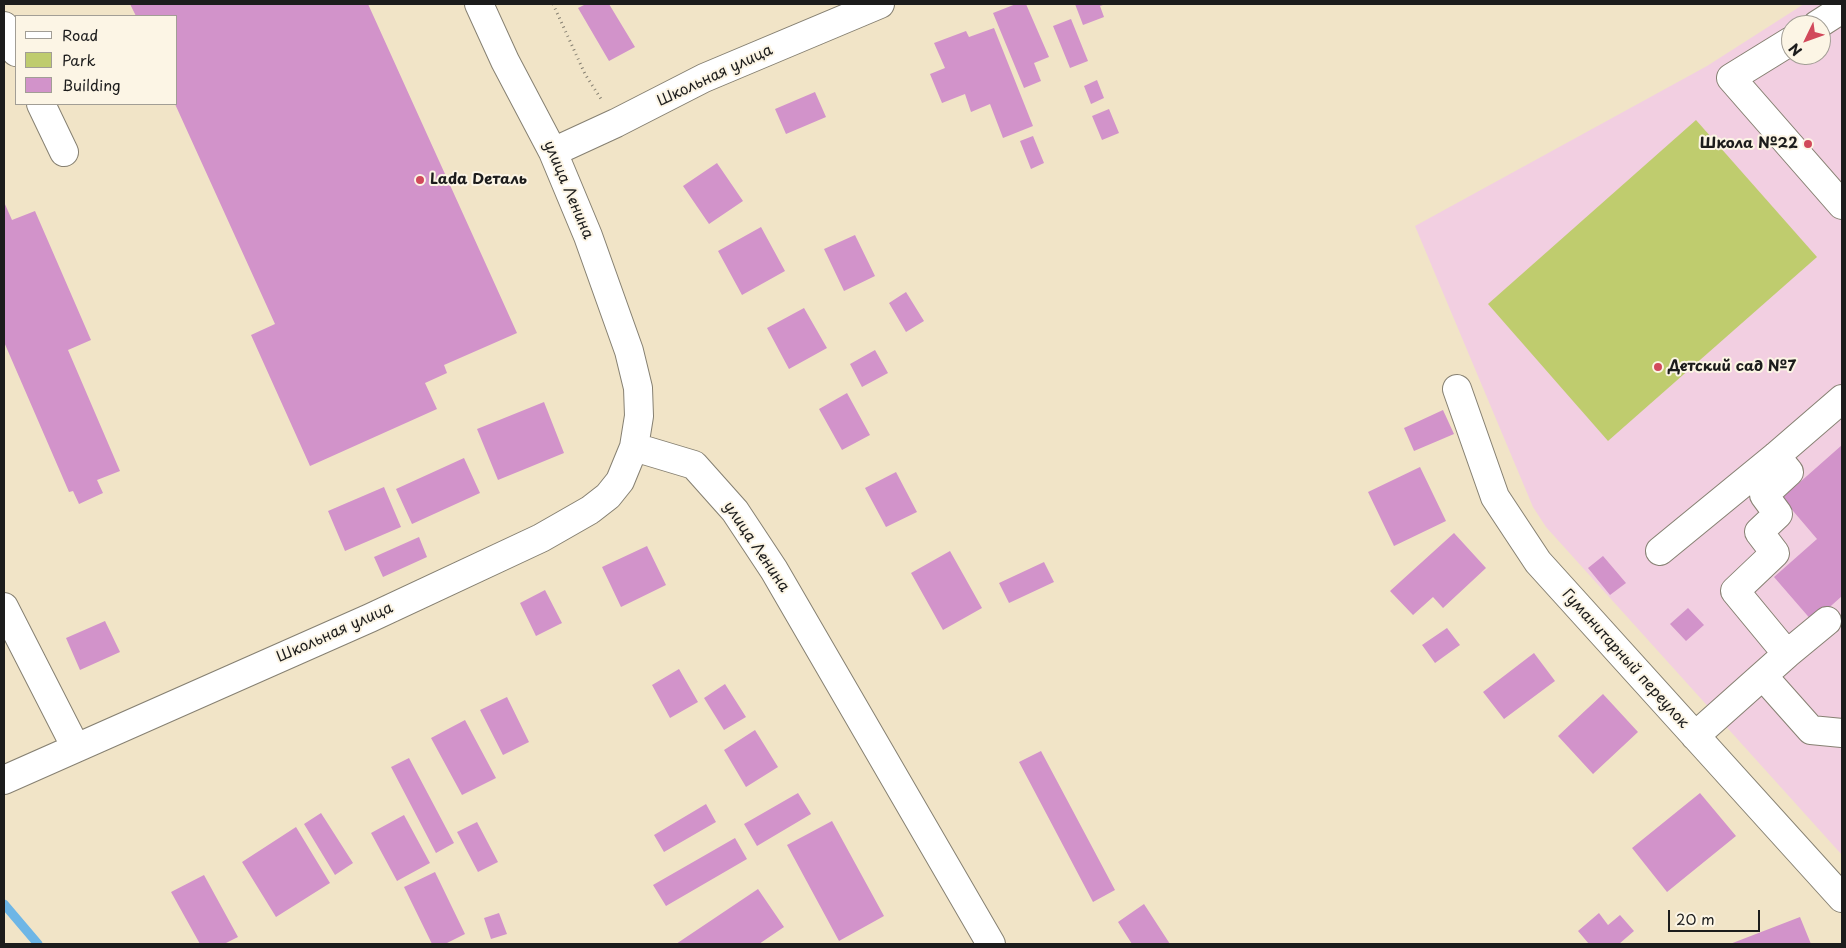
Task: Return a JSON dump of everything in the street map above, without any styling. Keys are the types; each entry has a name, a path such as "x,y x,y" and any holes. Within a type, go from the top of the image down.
{"street":[{"name":"улица Ленина","path":"479,4 505,61 553,152 588,236 629,351 638,388 639,416 634,446 694,465 735,512 774,570 991,944"},
{"name":"Школьная улица","path":"553,152 616,123 704,78 880,4"},
{"path":"1831,16 1842,9"},
{"path":"4,26 15,50"},
{"path":"1781,47 1731,78 1842,205"},
{"path":"41,105 64,152"},
{"name":"Гуманитарный переулок","path":"1457,389 1495,497 1538,562 1842,898"},
{"path":"1660,551 1842,399"},
{"name":"Школьная улица","path":"4,780 370,618 541,538 590,510 608,496 620,481 634,446"},
{"path":"1776,456 1789,472 1764,495 1778,514 1759,532 1775,554 1735,591 1787,654"},
{"path":"4,607 76,748"},
{"path":"1695,736 1827,621"},
{"path":"1762,676 1811,730 1842,733"}],"path":[{"path":"553,4 585,74 616,123"}],"shaded area":[{"name":"Детский сад №7","path":"1804,4 1842,4 1842,855 1546,527 1533,507 1415,226 1707,66 1781,19 1781,65 1831,65 1831,15 1787,15"}],"green space":[{"path":"1696,120 1817,257 1608,441 1488,304"}],"building":[{"path":"130,4 368,4 517,333 444,365 447,373 425,383 437,409 310,466 251,335 275,324 175,105 178,105 178,15 136,15"},
{"path":"586,4 609,4 635,47 609,61 578,8"},
{"path":"1016,4 1026,4 1049,57 1034,63 1041,81 1024,88 993,13"},
{"path":"1075,4 1106,4 1100,6 1104,17 1083,25"},
{"path":"1071,19 1088,61 1070,68 1053,26"},
{"path":"994,28 1033,126 1003,138 990,104 971,112 965,94 942,103 930,74 945,68 934,43 966,31 969,37"},
{"path":"1097,80 1104,98 1091,104 1084,86"},
{"path":"815,92 826,117 786,134 775,109"},
{"path":"1109,109 1119,133 1102,140 1092,116"},
{"path":"1033,136 1044,163 1031,169 1020,141"},
{"path":"717,163 743,201 709,224 683,186"},
{"path":"4,202 12,220 35,211 91,340 68,350 120,471 97,480 103,493 79,504 73,491 69,492 4,342"},
{"path":"761,227 785,271 742,295 718,251"},
{"path":"855,235 875,276 844,291 824,249"},
{"path":"906,292 924,321 906,332 889,303"},
{"path":"804,308 827,348 789,369 767,328"},
{"path":"875,350 888,373 862,387 850,364"},
{"path":"847,393 870,435 842,450 819,409"},
{"path":"544,402 564,453 498,480 477,429"},
{"path":"1443,410 1454,434 1414,451 1404,428"},
{"path":"1842,445 1842,596 1813,622 1774,577 1817,539 1782,498"},
{"path":"464,458 480,493 412,524 396,489"},
{"path":"1420,467 1446,521 1394,546 1368,492"},
{"path":"896,472 917,512 886,527 865,488"},
{"path":"384,487 401,527 345,551 328,511"},
{"path":"1454,533 1486,568 1443,608 1433,597 1413,615 1390,591"},
{"path":"419,537 427,557 383,577 374,557"},
{"path":"647,546 666,585 621,607 602,567"},
{"path":"950,551 982,608 943,630 911,573"},
{"path":"1603,556 1626,583 1610,595 1588,568"},
{"path":"1044,562 1054,582 1009,603 999,583"},
{"path":"545,590 562,623 536,636 520,603"},
{"path":"1688,608 1704,625 1686,641 1670,624"},
{"path":"105,621 120,652 80,670 66,638"},
{"path":"1447,628 1460,645 1435,663 1422,645"},
{"path":"1534,653 1555,681 1504,719 1483,692"},
{"path":"679,669 698,702 670,718 652,685"},
{"path":"725,684 746,717 724,730 704,698"},
{"path":"1603,694 1638,732 1593,774 1558,736"},
{"path":"507,697 529,742 503,755 480,710"},
{"path":"465,720 496,778 462,795 431,738"},
{"path":"755,730 778,767 746,787 724,750"},
{"path":"1041,751 1115,890 1093,902 1019,762"},
{"path":"409,758 454,843 436,853 391,767"},
{"path":"798,793 811,814 757,846 744,824"},
{"path":"1700,793 1736,836 1667,892 1632,848"},
{"path":"706,804 716,822 664,852 654,835"},
{"path":"321,813 353,863 335,875 304,824"},
{"path":"404,815 430,863 397,881 371,833"},
{"path":"832,821 884,916 839,941 787,845"},
{"path":"477,822 498,862 478,872 457,832"},
{"path":"296,827 330,883 276,917 242,862"},
{"path":"735,838 747,859 666,906 653,885"},
{"path":"435,872 465,934 445,944 432,944 404,887"},
{"path":"204,875 238,937 224,944 200,944 171,892"},
{"path":"758,889 784,927 759,944 676,944"},
{"path":"1144,904 1170,944 1132,944 1118,922"},
{"path":"499,913 507,934 491,939 484,918"},
{"path":"1599,913 1608,925 1620,915 1634,931 1619,944 1589,944 1578,931"},
{"path":"1800,917 1811,944 1730,944"}],"waterway":[{"path":"4,904 38,944"}],"place":[{"name":"Школа №22","path":"1808,144"},
{"name":"Lada Dеталь","path":"420,180"},
{"name":"Детский сад №7","path":"1658,367"}]}
